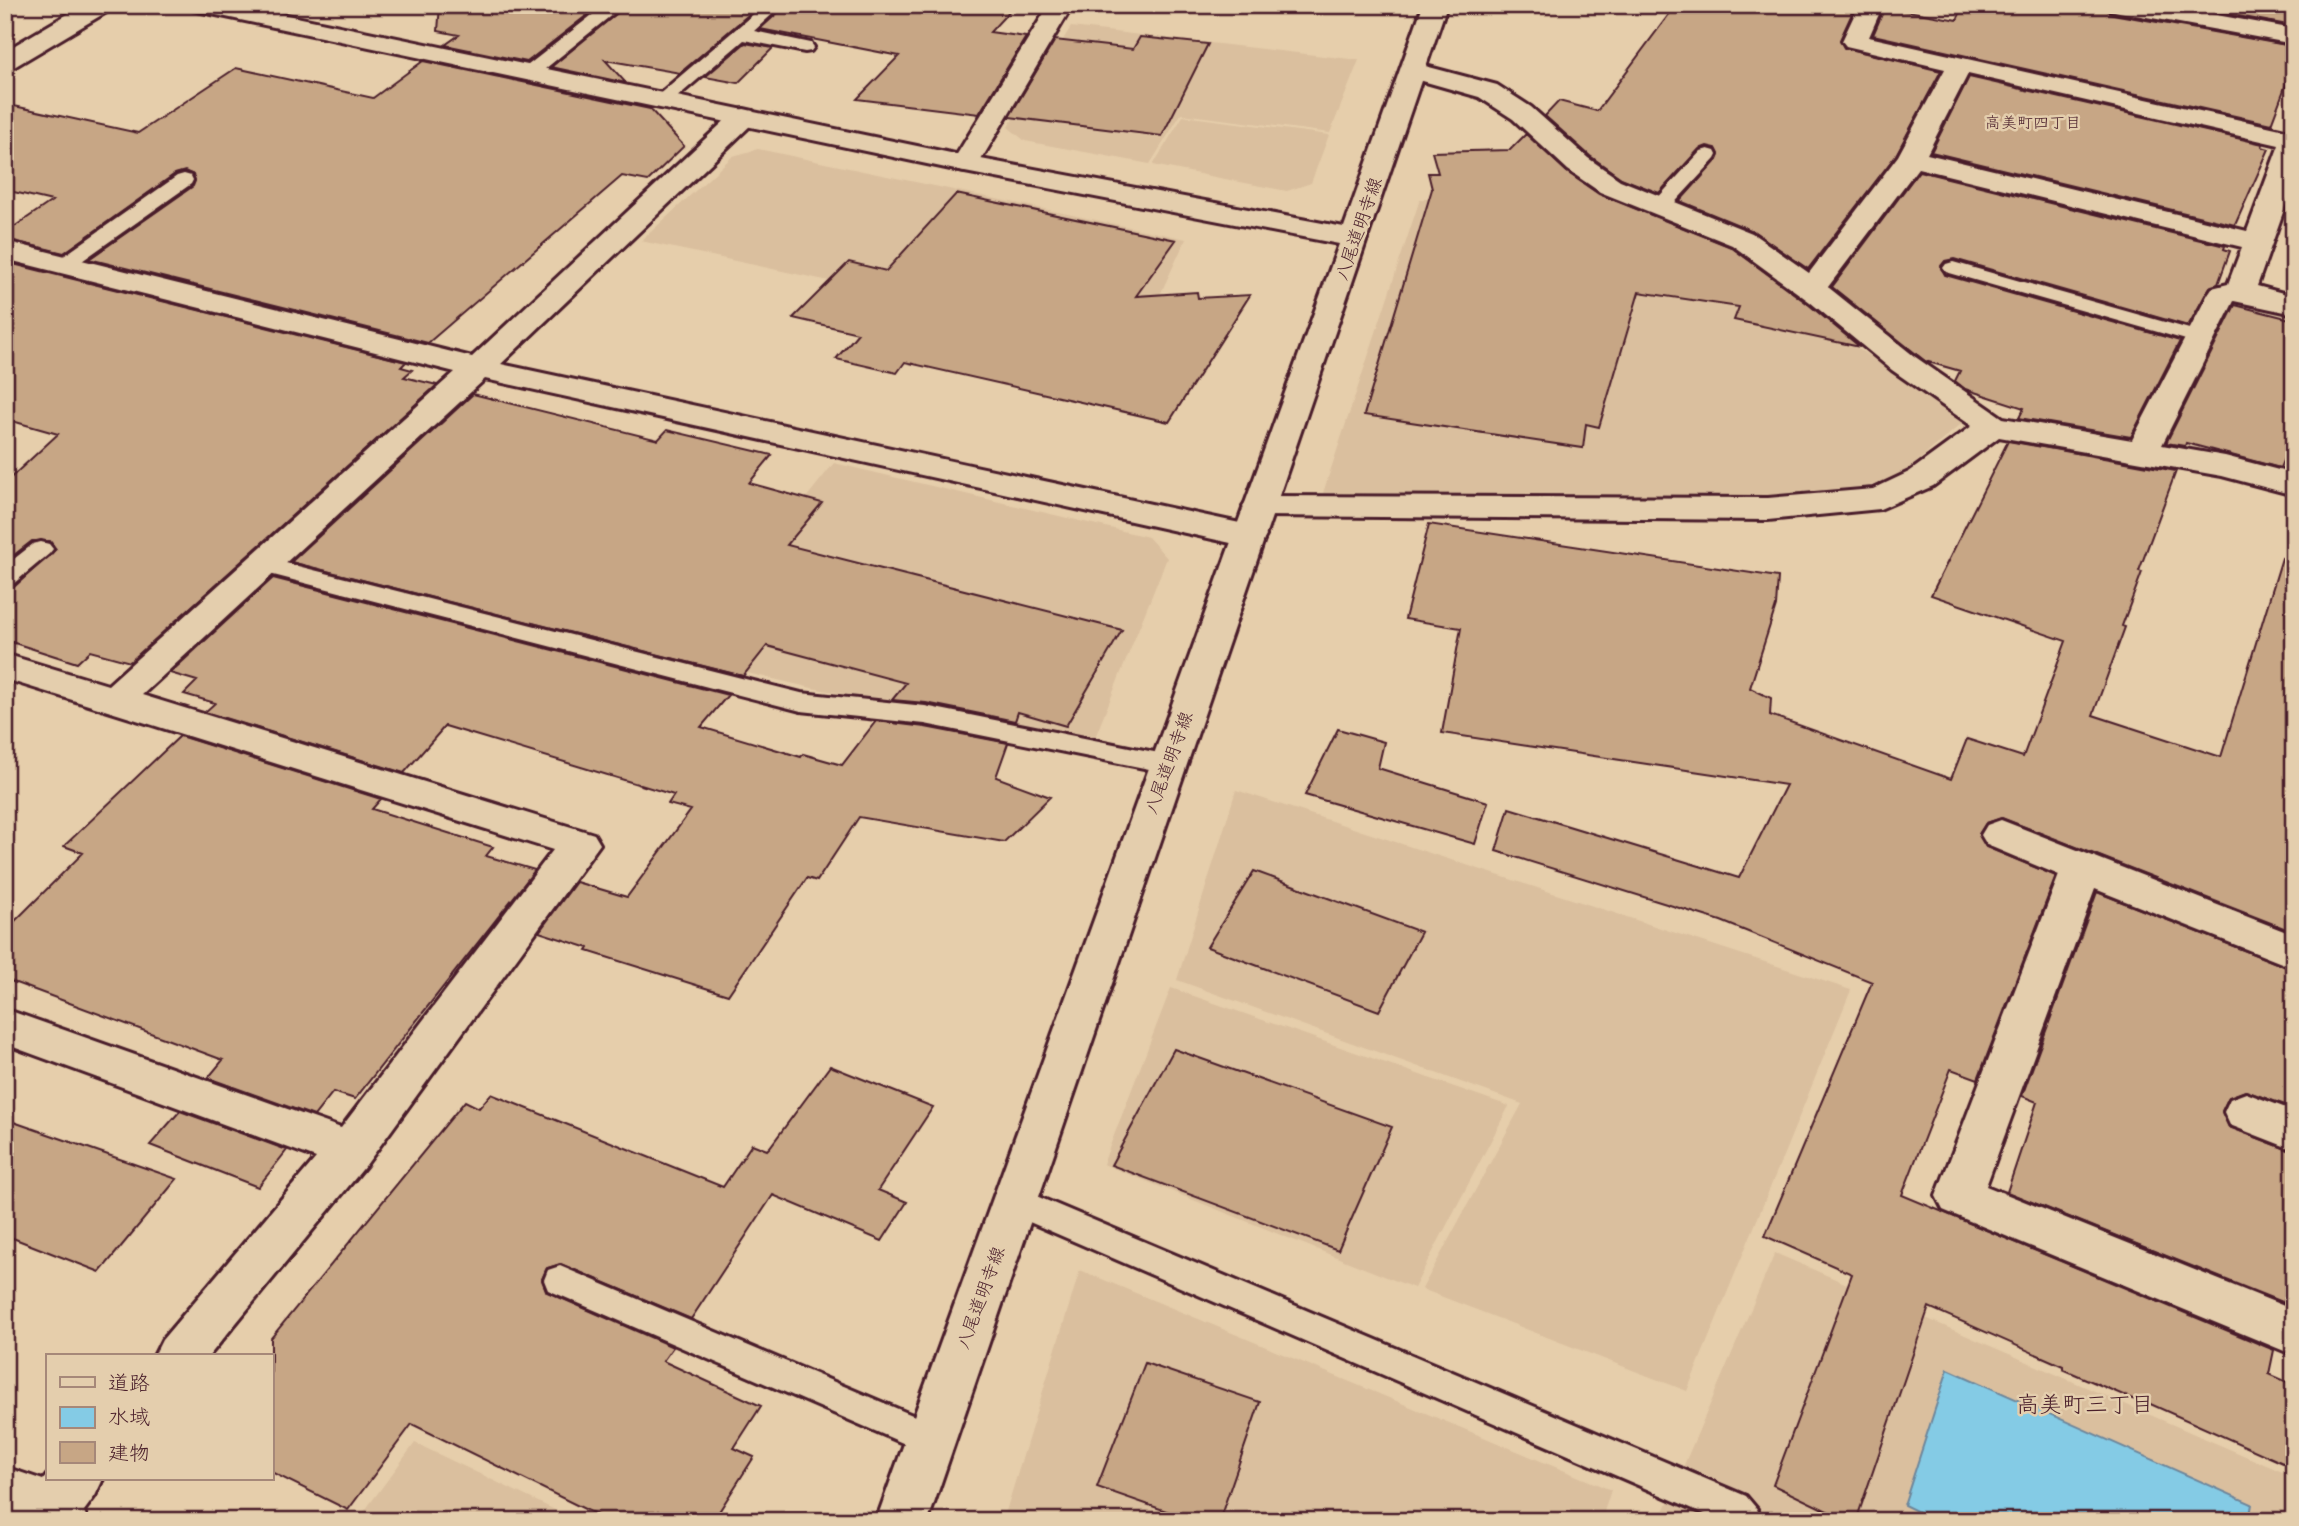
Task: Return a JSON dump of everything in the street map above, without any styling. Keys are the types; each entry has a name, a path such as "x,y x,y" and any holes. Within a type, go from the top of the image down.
{"street":[{"path":"5,62 101,5"},
{"path":"202,5 965,164 1356,238"},
{"path":"965,164 1061,5"},
{"name":"八尾道明寺線","path":"902,1521 1356,238 1435,5"},
{"path":"1871,5 1856,41 1962,63 2294,141 2241,290"},
{"path":"2119,5 2294,37"},
{"path":"1812,289 1911,158 1962,63"},
{"path":"1414,71 1488,91 1522,113 1578,164 1610,186 1742,239 1812,289 1903,363 1993,426 2225,466 2294,485"},
{"path":"116,698 478,368 744,117"},
{"path":"1911,158 2258,242"},
{"path":"5,250 478,368 1255,521 1768,509 1880,499 1921,479 1993,426"},
{"path":"2142,452 2223,294 2241,290 2294,305"},
{"path":"5,666 116,698 580,844 350,1151 181,1354"},
{"path":"2001,835 2294,952"},
{"path":"2082,868 1959,1196 2294,1333"},
{"path":"5,1026 350,1151"},
{"path":"2246,1112 2294,1131"},
{"path":"5,1492 64,1503"}],"lane":[{"path":"529,73 616,5"},
{"path":"663,100 771,8"},
{"path":"741,34 805,47"},
{"path":"1661,206 1708,155"},
{"path":"65,264 184,180"},
{"path":"1953,268 2200,338"},
{"path":"5,579 41,549"},
{"path":"262,565 801,702 925,715 1169,764"},
{"path":"1015,1201 1733,1508 1744,1521"},
{"path":"560,1280 931,1439"}],"shaded area":[{"path":"1071,27 1359,60 1330,133 1181,114 1150,164 1025,141 1008,127"},
{"path":"1183,116 1329,135 1311,183 1287,191 1153,165"},
{"path":"758,149 1186,239 1136,346 641,241 733,156"},
{"path":"1603,191 1730,247 1846,341 1967,419 1899,477 1852,491 1769,501 1323,493 1420,199 1598,197"},
{"path":"834,463 1148,537 1167,558 1094,740 812,688 679,657"},
{"path":"1236,790 1851,990 1687,1391 1422,1289 1522,1104 1177,980"},
{"path":"1171,988 1509,1106 1414,1288 1103,1164"},
{"path":"1775,1253 2294,1477 2294,1521 1660,1521"},
{"path":"1080,1270 1611,1490 1601,1521 1003,1521"},
{"path":"415,1443 578,1521 357,1521"}],"water":[{"path":"1948,1369 2252,1504 2249,1521 1937,1521 1904,1505"}],"building":[{"path":"440,5 600,5 527,62 445,45 459,35 438,31"},
{"path":"627,5 760,5 680,73 605,60 626,83 551,67"},
{"path":"780,5 1015,5 990,32 1026,37 979,114 857,99 899,56 760,29 781,10"},
{"path":"1676,5 1856,5 1840,40 1844,48 1941,71 1896,155 1808,269 1753,231 1680,201 1717,160 1719,154 1716,148 1707,146 1699,149 1659,193 1621,178 1590,156 1545,116 1559,101 1597,111"},
{"path":"1964,5 2105,5 2109,13 2118,15 2286,45 2286,48 2294,50 2294,63 2271,124 1873,35 1885,7 1957,20"},
{"path":"2177,5 2291,5 2288,25"},
{"path":"1140,37 1208,44 1162,136 1009,117 1055,40 1133,49"},
{"path":"745,43 773,48 738,83 705,77"},
{"path":"423,61 650,109 684,146 648,181 622,176 428,343 89,259 193,186 193,175 185,171 175,174 64,253 5,239 5,233 52,201 5,190 5,104 138,133 236,68 373,98"},
{"path":"1969,77 2263,144 2262,147 2269,149 2235,225 1931,152"},
{"path":"1526,134 1567,172 1599,194 1731,247 1808,304 1860,347 1734,320 1739,307 1639,292 1599,427 1586,424 1583,448 1364,415 1432,189 1428,173 1438,173 1432,152 1510,150"},
{"path":"1919,171 2225,246 2224,249 2230,251 2218,284 2210,287 2188,326 1954,259 1945,261 1941,266 1945,275 2180,341 2131,437 2019,418 2024,408 1965,389 1955,381 1960,371 1925,361 1832,287"},
{"path":"956,194 1176,240 1136,296 1197,292 1198,298 1250,295 1169,422 905,362 897,373 836,359 858,333 793,318 849,262 886,271"},
{"path":"5,262 406,362 401,367 412,370 404,377 437,385 130,662 90,651 77,663 5,640 5,589 15,586 56,549 50,541 32,541 5,562 5,483 58,434 5,419"},
{"path":"2235,305 2294,320 2294,435 2280,468 2186,443 2185,446 2166,443"},
{"path":"473,394 658,440 667,430 772,455 749,483 822,503 787,545 1122,630 1066,726 1018,712 1015,721 926,703 892,700 906,683 767,646 743,676 291,562"},
{"path":"2008,441 2176,471 2139,571 2142,572 2122,626 2125,627 2093,715 2221,757 2282,558 2294,560 2294,932 2002,818 1986,823 1979,834 1986,847 2056,876 1978,1079 1951,1069 1902,1195 2274,1350 2269,1374 2294,1385 2294,1468 2137,1398 2137,1401 2063,1369 2063,1366 1929,1307 1856,1521 1848,1521 1773,1485 1852,1274 1765,1236 1872,982 1721,921 1496,851 1509,808 1739,878 1786,785 1442,733 1461,628 1405,619 1429,524 1778,577 1776,606 1750,688 1771,698 1770,715 1951,779 1967,739 2023,757 2066,641 1931,595"},
{"path":"273,578 728,695 701,727 801,757 803,754 842,765 876,721 925,727 1008,743 996,777 1050,797 1004,842 859,817 817,881 807,878 728,995 587,951 589,948 539,932 576,882 627,897 691,810 668,804 674,795 445,726 404,773 205,712 215,703 184,694 197,681 170,673"},
{"path":"1338,729 1384,742 1378,768 1488,802 1475,844 1305,795"},
{"path":"180,736 381,799 372,809 493,847 486,856 535,870 355,1099 333,1092 314,1116 208,1078 223,1060 5,979 5,931 83,853 64,846"},
{"path":"1254,871 1421,932 1379,1011 1207,947"},
{"path":"2097,892 2294,970 2294,1108 2245,1091 2229,1097 2222,1111 2229,1127 2294,1152 2294,1261 2284,1303 2007,1192 2037,1102 2022,1096"},
{"path":"1174,1049 1392,1127 1338,1250 1111,1165"},
{"path":"830,1066 933,1107 878,1190 907,1202 882,1241 773,1195 691,1319 561,1264 547,1268 542,1279 547,1292 673,1347 663,1361 761,1406 734,1448 754,1457 713,1521 609,1521 412,1424 348,1510 273,1473 271,1338 465,1101 479,1108 491,1094 723,1187 752,1144 767,1150"},
{"path":"180,1111 287,1150 258,1187 150,1145"},
{"path":"5,1119 177,1179 100,1272 5,1235"},
{"path":"1145,1363 1260,1402 1219,1521 1195,1521 1097,1487"}],"district":[{"name":"高美町四丁目","path":"2033,123"},
{"name":"高美町三丁目","path":"2085,1404"}]}
